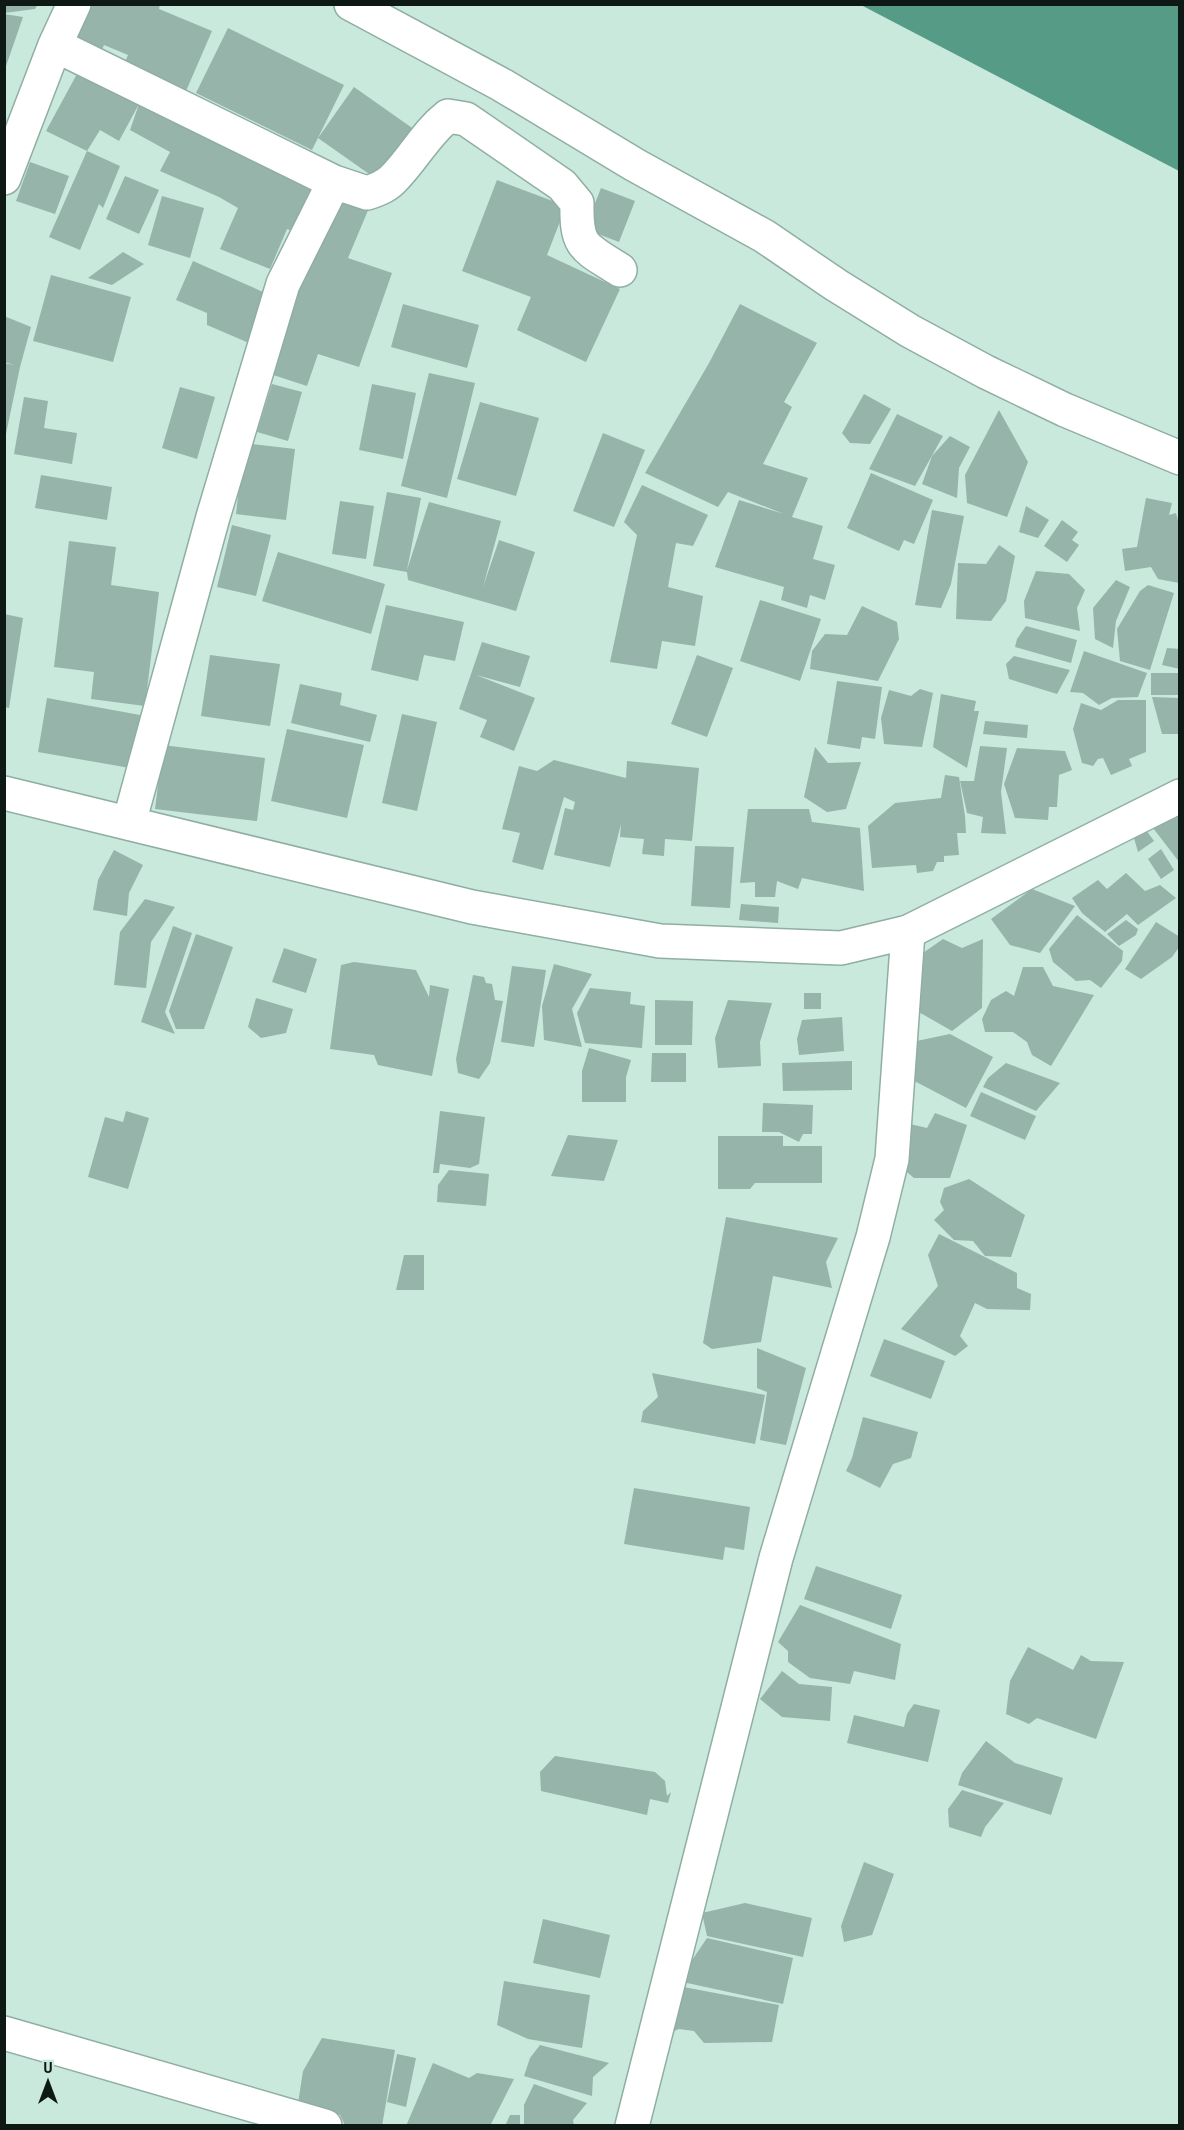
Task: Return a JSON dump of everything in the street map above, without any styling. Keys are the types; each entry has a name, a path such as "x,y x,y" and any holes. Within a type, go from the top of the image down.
{"street":[{"path":"4,178 74,4"},
{"path":"351,4 502,85 635,165 764,236 836,285 929,341 986,372 1065,410 1179,458"},
{"path":"56,45 334,182 367,194 392,180 435,126 448,116 466,119 562,185 578,203 577,229 586,248 620,270"},
{"path":"129,823 213,517 283,284 334,182"},
{"path":"4,794 472,907 660,941 841,948 908,932 1179,796"},
{"path":"632,2126 776,1558 873,1237 892,1159 908,932"},
{"path":"4,2033 325,2126"}],"shaded area":[{"path":"861,5 1179,5 1179,171"}],"building":[{"path":"4,4 38,4 35,9 4,13"},
{"path":"82,4 160,4 159,9 212,31 183,98 121,71 128,55 104,45 97,61 63,46"},
{"path":"4,14 23,17 5,69 4,69"},
{"path":"228,28 344,85 312,150 196,93"},
{"path":"78,72 139,104 119,141 100,130 87,151 46,131"},
{"path":"354,87 415,130 379,181 318,138"},
{"path":"139,104 319,185 298,233 287,229 270,269 220,249 238,208 160,171 170,152 130,130"},
{"path":"87,151 120,166 103,208 99,204 80,250 49,237"},
{"path":"30,162 69,176 55,214 16,201"},
{"path":"125,176 159,190 139,234 106,219"},
{"path":"497,180 566,206 547,255 620,289 586,362 517,330 531,297 462,271"},
{"path":"601,188 635,201 619,242 585,229"},
{"path":"335,194 369,208 348,258 392,273 359,367 318,354 307,386 264,372"},
{"path":"162,196 204,208 190,258 148,245"},
{"path":"123,252 144,264 112,285 88,278"},
{"path":"193,261 270,295 249,343 207,325 207,313 176,300"},
{"path":"51,275 131,297 113,362 33,341"},
{"path":"403,304 479,325 467,368 391,347"},
{"path":"740,304 817,343 784,402 792,407 763,464 808,478 792,517 823,526 813,559 835,565 825,600 810,595 807,608 781,600 784,587 715,567 739,500 784,514 728,492 718,507 645,473 709,363"},
{"path":"4,316 31,327 6,434 4,363 15,365 4,362"},
{"path":"429,373 475,383 447,498 401,486"},
{"path":"272,384 302,392 288,441 257,432"},
{"path":"372,384 416,393 403,459 359,450"},
{"path":"180,387 215,397 197,459 162,448"},
{"path":"864,394 891,409 870,444 850,443 842,433"},
{"path":"24,397 48,401 44,428 77,433 72,464 14,454"},
{"path":"480,402 539,418 516,496 457,479"},
{"path":"999,410 1028,462 1007,517 967,503 965,475"},
{"path":"897,414 943,436 915,486 869,469"},
{"path":"603,433 645,450 614,527 573,511"},
{"path":"950,436 970,447 959,468 957,498 922,484 932,456"},
{"path":"244,443 295,449 286,520 236,514"},
{"path":"871,473 933,500 914,544 904,540 899,551 847,528"},
{"path":"41,475 112,487 107,520 35,508"},
{"path":"642,485 708,515 693,546 676,543 668,587 703,596 695,646 662,641 657,669 610,662 637,535 624,522"},
{"path":"387,492 421,498 407,570 429,502 501,521 483,587 499,540 535,552 516,611 408,580 407,572 373,566"},
{"path":"1146,498 1172,503 1169,515 1176,513 1180,528 1179,583 1158,579 1151,567 1125,571 1122,549 1137,547"},
{"path":"340,501 374,506 366,559 332,554"},
{"path":"1026,506 1049,520 1038,538 1019,532"},
{"path":"932,510 964,516 951,584 941,608 915,605"},
{"path":"1062,520 1078,532 1072,540 1079,545 1067,562 1044,546"},
{"path":"232,525 271,535 256,596 217,587"},
{"path":"69,541 116,547 111,585 159,592 145,706 91,699 94,672 54,667"},
{"path":"999,545 1015,556 1006,601 991,621 956,619 958,563 986,564"},
{"path":"278,552 385,584 371,634 262,601"},
{"path":"1036,571 1069,574 1085,590 1077,608 1080,631 1025,618 1024,601"},
{"path":"1116,580 1130,587 1116,621 1113,648 1095,639 1093,608"},
{"path":"1148,585 1174,593 1150,670 1120,661 1117,629 1140,591"},
{"path":"760,600 821,619 800,681 740,661"},
{"path":"386,605 464,622 455,661 424,655 418,681 371,670"},
{"path":"862,606 897,622 899,639 878,681 810,669 812,651 825,634 847,635"},
{"path":"4,614 23,618 9,708 4,707"},
{"path":"1026,626 1077,640 1071,663 1015,647 1017,639"},
{"path":"482,642 530,656 520,687 476,675 535,698 514,751 480,737 487,720 459,709"},
{"path":"1167,648 1180,649 1180,669 1162,665"},
{"path":"1084,651 1147,673 1138,697 1112,698 1099,705 1083,693 1070,692"},
{"path":"210,655 280,664 270,726 201,716"},
{"path":"697,655 733,668 707,737 671,724"},
{"path":"1014,656 1070,670 1057,694 1009,679 1006,664"},
{"path":"1151,673 1180,673 1180,695 1151,695"},
{"path":"837,681 882,687 875,739 862,737 860,749 827,744"},
{"path":"300,684 342,693 340,705 377,715 370,742 291,723"},
{"path":"920,689 933,693 922,747 884,744 881,718 889,690 911,696"},
{"path":"941,694 976,701 974,711 979,711 967,768 933,747"},
{"path":"1152,697 1180,698 1180,734 1162,734"},
{"path":"47,698 140,715 130,768 38,752"},
{"path":"1118,700 1146,700 1146,752 1129,759 1132,766 1111,775 1103,758 1098,759 1093,766 1082,763 1073,729 1081,703 1101,710"},
{"path":"402,714 437,722 417,811 382,803"},
{"path":"985,721 1028,725 1027,738 983,734"},
{"path":"287,729 364,745 347,818 271,801"},
{"path":"163,745 265,758 257,821 155,809"},
{"path":"980,746 1007,748 1001,792 1006,834 981,833 983,817 967,813 960,781 974,781"},
{"path":"815,747 828,763 861,762 846,809 827,812 804,797"},
{"path":"1017,748 1065,751 1072,770 1059,775 1057,807 1049,807 1048,820 1015,818 1004,784"},
{"path":"554,760 626,778 627,761 699,768 692,841 665,839 664,856 642,854 644,839 620,837 621,824 610,867 554,855 565,808 573,810 575,802 564,797 543,870 512,862 520,833 502,829 519,766 537,771"},
{"path":"945,775 959,777 966,833 957,833 959,855 944,856 944,862 937,862 933,871 917,873 916,865 872,868 868,826 895,803 941,798"},
{"path":"748,809 809,809 812,822 860,828 864,891 802,878 798,889 777,881 775,897 755,897 755,882 740,883"},
{"path":"1180,813 1180,863 1153,828"},
{"path":"1146,830 1154,841 1138,852 1134,838"},
{"path":"695,846 734,847 730,908 691,906"},
{"path":"1161,849 1174,870 1161,879 1148,859"},
{"path":"114,850 143,865 129,893 127,916 93,910 98,880"},
{"path":"1126,873 1145,891 1160,885 1176,898 1138,925 1127,914 1105,932 1082,913 1072,898 1098,880 1107,889"},
{"path":"1032,889 1075,906 1040,953 1010,945 991,919"},
{"path":"145,899 175,907 151,942 146,988 114,985 120,932"},
{"path":"741,904 779,907 778,923 739,920"},
{"path":"1077,915 1123,951 1122,961 1101,988 1090,980 1076,981 1053,962 1049,949"},
{"path":"1126,920 1138,929 1136,935 1119,946 1107,934"},
{"path":"1156,922 1180,937 1180,946 1172,957 1141,979 1125,969"},
{"path":"173,926 192,933 165,1012 175,1034 141,1022"},
{"path":"196,934 233,947 204,1029 176,1029 169,1011"},
{"path":"943,939 962,948 983,939 982,1008 952,1031 917,1011 910,962"},
{"path":"284,948 317,959 306,993 272,982"},
{"path":"354,962 416,970 429,997 430,985 449,989 432,1076 378,1065 374,1055 330,1049 341,965"},
{"path":"554,964 592,974 572,1009 582,1047 544,1040 542,1006"},
{"path":"512,966 546,970 534,1047 501,1042"},
{"path":"1023,967 1043,967 1053,986 1094,995 1051,1066 1032,1055 1027,1042 1013,1032 985,1032 982,1019 991,1000 1006,991 1014,996"},
{"path":"473,975 484,977 486,983 492,984 495,1000 503,1001 490,1063 479,1079 458,1073 456,1059"},
{"path":"590,988 631,992 630,1004 645,1006 642,1048 585,1043 577,1013"},
{"path":"804,993 821,993 821,1009 804,1009"},
{"path":"256,998 293,1009 286,1033 261,1038 248,1027"},
{"path":"655,1000 693,1001 692,1045 655,1045"},
{"path":"728,1000 772,1003 760,1042 761,1066 718,1068 715,1038"},
{"path":"842,1017 844,1051 799,1055 797,1039 802,1020"},
{"path":"950,1034 993,1057 966,1108 901,1074 907,1043"},
{"path":"589,1048 631,1060 626,1077 626,1102 582,1102 582,1071"},
{"path":"652,1053 686,1053 686,1082 651,1082"},
{"path":"852,1061 852,1090 783,1091 782,1063"},
{"path":"1006,1063 1060,1083 1036,1111 983,1087 988,1078"},
{"path":"981,1092 1036,1116 1025,1140 970,1116"},
{"path":"763,1103 813,1105 812,1134 803,1134 799,1142 779,1132 762,1132"},
{"path":"126,1111 149,1118 128,1189 88,1177 105,1117 123,1122"},
{"path":"440,1111 485,1117 479,1164 470,1168 440,1164 439,1173 433,1173"},
{"path":"935,1113 967,1125 950,1178 914,1178 896,1163 897,1121 927,1128"},
{"path":"568,1135 618,1140 604,1181 551,1176"},
{"path":"718,1136 783,1136 783,1146 822,1146 822,1183 755,1183 750,1189 718,1189"},
{"path":"449,1170 489,1174 486,1206 437,1202 438,1185"},
{"path":"969,1179 1025,1215 1011,1257 985,1256 973,1241 954,1240 934,1220 944,1210 940,1202 944,1188"},
{"path":"726,1217 838,1238 826,1262 832,1288 773,1276 761,1342 712,1349 703,1343"},
{"path":"939,1234 1017,1273 1017,1288 1031,1294 1030,1310 987,1309 975,1303 960,1336 968,1346 955,1356 901,1329 938,1286 928,1255"},
{"path":"404,1255 424,1255 424,1290 396,1290"},
{"path":"884,1339 945,1361 931,1399 870,1376"},
{"path":"757,1348 806,1368 786,1445 760,1440 767,1392 757,1388"},
{"path":"652,1373 765,1395 755,1444 641,1422 643,1411 658,1397"},
{"path":"863,1417 918,1432 911,1458 893,1464 880,1488 846,1471 852,1458"},
{"path":"634,1488 750,1507 744,1550 725,1547 723,1560 624,1544"},
{"path":"816,1566 902,1595 891,1629 804,1599"},
{"path":"800,1605 901,1644 895,1680 854,1671 850,1684 810,1678 788,1662 788,1651 778,1642"},
{"path":"1028,1647 1073,1670 1081,1655 1091,1661 1124,1662 1096,1739 1037,1718 1029,1724 1006,1714 1010,1681"},
{"path":"782,1671 799,1684 832,1687 830,1721 782,1717 760,1699"},
{"path":"914,1704 940,1710 928,1762 847,1743 854,1715 904,1727 907,1714"},
{"path":"986,1741 1015,1763 1063,1778 1051,1815 958,1785 962,1773"},
{"path":"555,1756 655,1772 665,1781 667,1796 671,1792 668,1803 650,1799 647,1815 541,1791 540,1772"},
{"path":"962,1790 1004,1803 985,1827 981,1837 949,1827 948,1809"},
{"path":"864,1862 894,1874 872,1935 844,1942 841,1926"},
{"path":"745,1903 812,1918 803,1957 707,1936 702,1913"},
{"path":"543,1919 610,1935 600,1978 533,1963"},
{"path":"707,1938 793,1958 783,2004 678,1981"},
{"path":"504,1981 590,1995 582,2048 528,2039 497,2025"},
{"path":"673,1985 779,2005 772,2042 704,2043 694,2031 679,2029 661,2036"},
{"path":"322,2038 395,2050 382,2126 345,2125 340,2115 317,2108 297,2110 303,2071"},
{"path":"540,2045 609,2063 593,2077 592,2096 524,2076 530,2058"},
{"path":"397,2054 416,2058 406,2107 387,2102"},
{"path":"433,2063 469,2078 477,2073 514,2079 490,2126 406,2126"},
{"path":"534,2084 587,2103 573,2120 574,2126 524,2126 524,2105"},
{"path":"510,2115 520,2115 520,2126 505,2126"}]}
